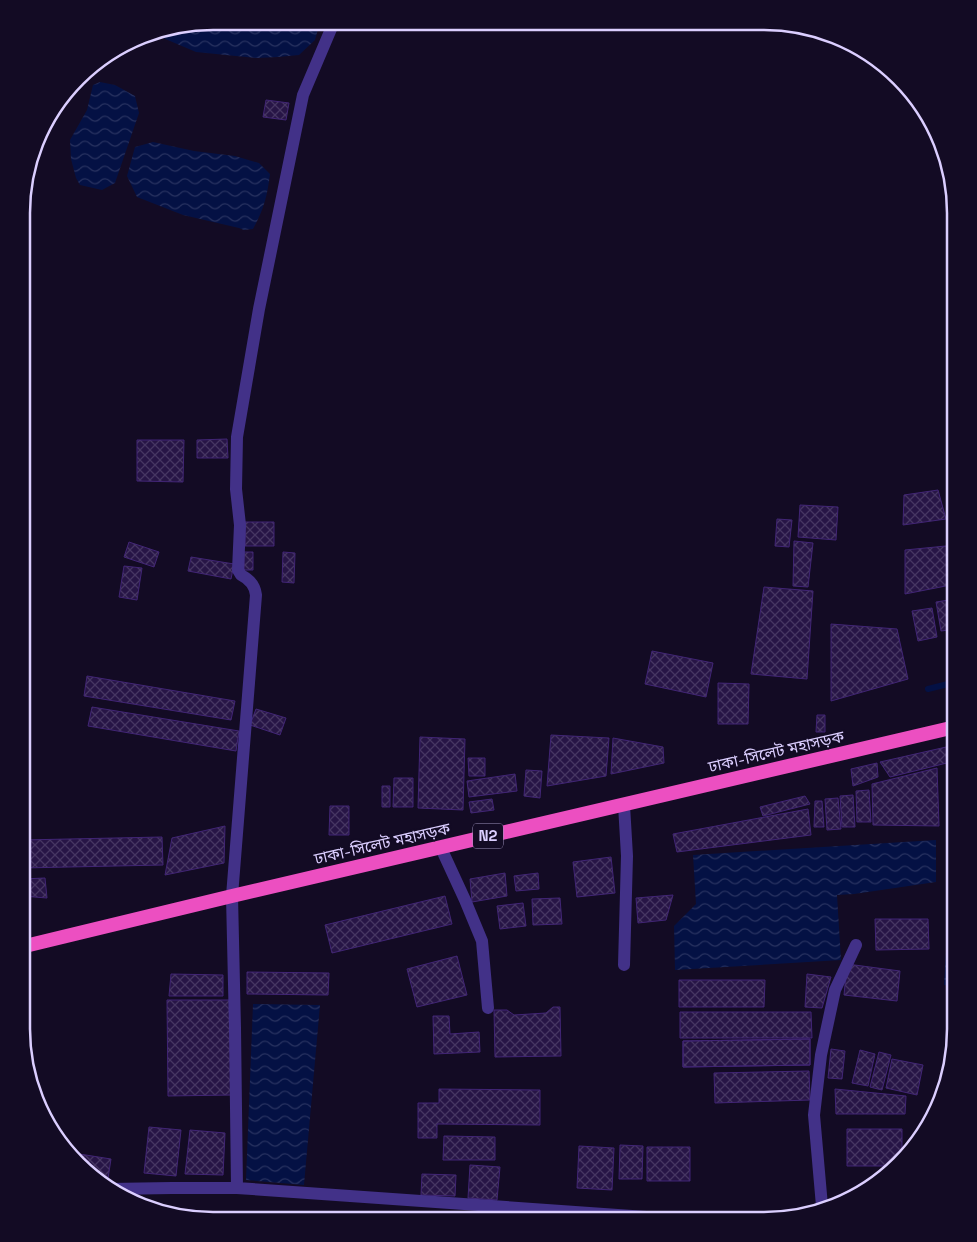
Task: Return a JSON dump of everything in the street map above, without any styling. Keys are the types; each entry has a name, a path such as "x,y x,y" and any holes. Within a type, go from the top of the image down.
{"highway":[{"name":"ঢাকা-সিলেট মহাসড়ক","path":"30,945 947,729"}],"street":[{"path":"237,1188 232,896 256,595 255,588 238,570 240,525 236,489 237,437 259,309 303,95 331,30"},
{"path":"624,805 627,856 624,965"},
{"path":"441,848 482,941 488,1008"},
{"path":"822,1202 814,1115 821,1055 834,990 856,945"},
{"path":"125,1189 237,1188 576,1212"}],"water":[{"path":"201,30 318,30 315,40 299,55 278,57 257,58 196,52 163,38"},
{"path":"100,82 115,85 135,96 139,113 115,183 102,190 80,185 71,159 70,140 87,110 93,85"},
{"path":"153,142 194,151 235,156 259,163 270,174 264,203 253,229 244,230 183,215 137,197 127,176 135,147"},
{"path":"936,840 936,882 837,895 841,960 675,970 674,926 696,904 693,855"},
{"path":"947,936 947,985 944,985"},
{"path":"253,1004 320,1005 304,1185 246,1180"}],"building":[{"path":"266,100 289,103 286,120 263,117"},
{"path":"227,439 228,458 197,458 197,440"},
{"path":"137,440 184,440 183,482 137,481"},
{"path":"938,490 946,519 903,525 904,495"},
{"path":"800,505 838,507 836,540 798,537"},
{"path":"777,519 792,520 789,547 775,546"},
{"path":"245,522 274,522 274,546 245,546"},
{"path":"794,541 813,543 808,587 793,586"},
{"path":"129,542 159,552 154,567 124,557"},
{"path":"947,546 947,586 905,594 905,550"},
{"path":"244,552 253,552 253,570 244,570"},
{"path":"283,552 295,553 294,583 282,582"},
{"path":"191,557 234,564 231,579 188,571"},
{"path":"124,566 142,568 137,600 119,597"},
{"path":"764,587 813,591 807,679 751,674"},
{"path":"947,600 947,630 941,631 936,602"},
{"path":"932,608 937,637 918,641 912,611"},
{"path":"831,624 897,629 908,679 831,701"},
{"path":"652,651 713,663 706,697 645,684"},
{"path":"87,676 235,701 231,720 84,696"},
{"path":"718,683 749,684 748,724 718,724"},
{"path":"92,707 239,731 236,751 88,726"},
{"path":"256,709 286,718 280,735 250,725"},
{"path":"817,715 825,715 825,732 816,732"},
{"path":"551,735 609,738 606,776 547,786"},
{"path":"420,737 465,739 463,810 418,808"},
{"path":"613,738 663,747 664,763 611,774"},
{"path":"947,747 947,763 890,777 880,762"},
{"path":"468,758 485,758 485,776 469,776"},
{"path":"877,763 878,777 853,786 851,769"},
{"path":"937,768 939,826 873,825 872,784"},
{"path":"526,770 542,771 540,798 524,796"},
{"path":"515,774 517,791 469,797 467,781"},
{"path":"394,778 413,778 413,807 393,807"},
{"path":"382,786 390,786 390,807 382,807"},
{"path":"869,790 871,822 857,822 856,791"},
{"path":"853,795 855,827 842,827 840,796"},
{"path":"805,796 810,804 763,816 760,807"},
{"path":"838,798 841,829 827,830 825,799"},
{"path":"492,799 494,810 471,813 469,802"},
{"path":"815,801 822,801 824,827 814,827"},
{"path":"330,806 349,806 349,835 329,835"},
{"path":"808,809 811,835 677,852 673,834"},
{"path":"225,826 224,863 165,875 172,838"},
{"path":"162,837 163,865 30,868 30,840"},
{"path":"611,857 615,893 577,897 573,862"},
{"path":"505,873 507,896 472,902 470,879"},
{"path":"538,873 539,889 516,891 514,876"},
{"path":"45,878 47,898 30,897 30,879"},
{"path":"673,895 666,920 638,923 636,898"},
{"path":"445,896 452,924 332,953 325,925"},
{"path":"560,898 562,924 533,925 532,899"},
{"path":"523,903 526,926 500,929 497,906"},
{"path":"875,919 928,919 929,949 876,950"},
{"path":"457,956 467,995 417,1007 407,969"},
{"path":"847,964 900,971 897,1001 844,995"},
{"path":"247,972 329,973 328,995 247,994"},
{"path":"171,974 223,975 223,996 169,996"},
{"path":"807,974 831,977 822,1008 805,1007"},
{"path":"679,980 765,980 764,1007 679,1007"},
{"path":"167,1000 231,1000 232,1095 168,1096"},
{"path":"553,1007 560,1007 561,1056 495,1057 494,1010 507,1010 514,1015 546,1013"},
{"path":"680,1012 811,1012 812,1038 680,1038"},
{"path":"433,1016 449,1016 450,1034 479,1032 480,1052 434,1054"},
{"path":"810,1039 810,1065 683,1067 683,1041"},
{"path":"810,1039 810,1065 683,1067 683,1041"},
{"path":"831,1049 845,1051 842,1079 828,1078"},
{"path":"860,1050 875,1054 868,1086 852,1083"},
{"path":"879,1052 891,1055 882,1090 870,1087"},
{"path":"892,1059 923,1065 917,1095 886,1088"},
{"path":"809,1071 810,1100 715,1103 714,1073"},
{"path":"439,1089 540,1090 540,1125 437,1124 437,1138 418,1138 418,1103 439,1103"},
{"path":"835,1089 906,1096 905,1114 836,1114"},
{"path":"149,1127 181,1130 176,1176 144,1173"},
{"path":"847,1129 902,1129 902,1149 885,1166 847,1166"},
{"path":"190,1130 225,1133 223,1175 185,1174"},
{"path":"444,1136 495,1137 495,1160 443,1160"},
{"path":"620,1145 643,1146 642,1179 619,1179"},
{"path":"579,1146 614,1148 612,1190 577,1188"},
{"path":"647,1147 690,1147 690,1181 647,1181"},
{"path":"80,1154 111,1159 108,1178"},
{"path":"470,1165 500,1167 497,1200 468,1198"},
{"path":"422,1174 456,1175 455,1196 421,1195"}],"waterway":[{"path":"928,689 947,684"}]}
